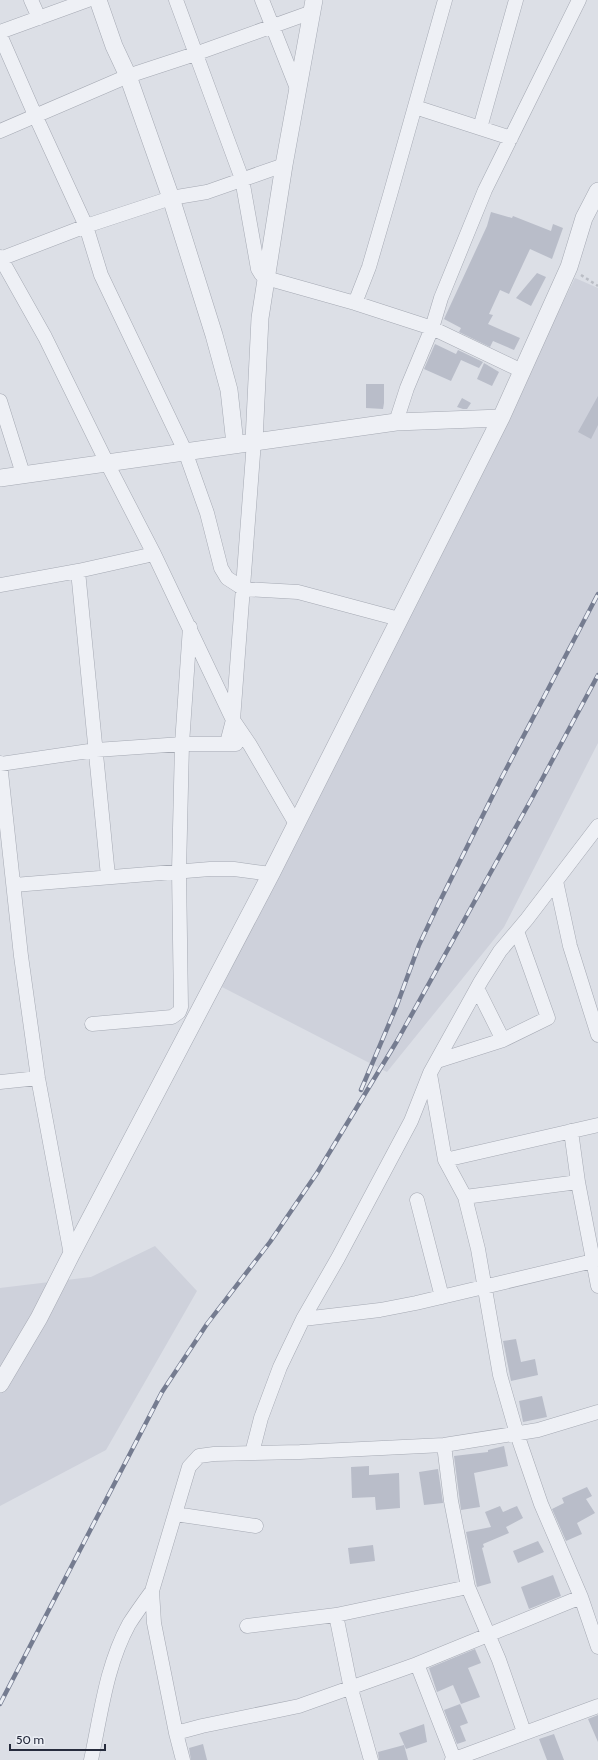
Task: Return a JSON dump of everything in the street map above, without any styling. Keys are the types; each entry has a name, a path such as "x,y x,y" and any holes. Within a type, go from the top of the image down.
{"street":[{"path":"31,0 40,18"},
{"path":"88,0 0,33 35,116 86,226 101,275 185,451 207,513 221,568 227,578 244,588 298,592 399,619"},
{"path":"98,0 114,46 128,76 203,299 229,390 235,444"},
{"path":"176,0 242,179 258,269 261,274 266,278 356,303 432,328 522,371"},
{"path":"262,0 298,91"},
{"path":"356,303 369,267 416,107 445,0"},
{"path":"480,128 516,0"},
{"path":"396,422 407,388 432,328 441,298 485,190 579,0"},
{"path":"0,131 128,76 272,27 313,6"},
{"path":"227,743 233,720 244,588 254,442 260,318 284,165 313,6"},
{"path":"416,107 511,138"},
{"path":"284,165 207,192 170,198 86,226 0,258 46,337 107,463 190,627 233,720 250,745 296,824"},
{"path":"0,1384 39,1318 70,1255 271,874 501,418 570,267 584,218 598,192"},
{"path":"0,401 23,474"},
{"path":"0,478 396,422 501,418"},
{"path":"0,585 78,571 154,554"},
{"path":"78,571 108,876"},
{"path":"92,1024 172,1016 179,1012 181,999 179,871 182,744 190,627"},
{"path":"70,1255 38,1078 21,956 0,763 96,750 182,744 227,743 250,745"},
{"path":"252,1453 261,1418 280,1367 303,1319 338,1258 411,1121 430,1073 500,950 517,931 598,826"},
{"path":"14,885 108,876 210,869 234,869 271,874"},
{"path":"556,881 570,946 598,1035"},
{"path":"437,1061 503,1040 548,1018 517,931"},
{"path":"477,988 503,1040"},
{"path":"430,1073 445,1160 465,1197 478,1249 500,1375 516,1434 541,1504 581,1597 598,1648"},
{"path":"0,1082 38,1078"},
{"path":"445,1160 598,1125"},
{"path":"571,1131 578,1182 598,1286"},
{"path":"465,1197 578,1182"},
{"path":"417,1200 442,1297"},
{"path":"303,1319 380,1310 442,1297 593,1261"},
{"path":"91,1760 102,1700 118,1647 130,1623 152,1591 189,1466 199,1456 214,1454 300,1452 444,1445 538,1430 598,1412"},
{"path":"444,1445 451,1501 468,1587 489,1634 524,1732"},
{"path":"175,1514 256,1526"},
{"path":"247,1626 336,1615 468,1587"},
{"path":"152,1591 154,1623 176,1733 184,1760"},
{"path":"176,1733 202,1726 299,1706 417,1664 581,1597"},
{"path":"336,1615 350,1688 371,1760"},
{"path":"417,1664 453,1759 598,1706"},
{"path":"94,1744 96,1760"}],"path":[{"path":"570,267 598,286"}],"shaded area":[{"path":"575,278 598,288 598,743 504,927 387,1072 222,987"},
{"path":"155,1246 197,1291 106,1450 0,1506 0,1288 91,1277"}],"building":[{"path":"491,212 512,218 513,216 551,231 553,224 563,228 552,259 530,249 509,294 500,290 489,314 493,315 488,324 520,338 514,350 493,341 490,347 459,332 461,328 444,319 487,226"},
{"path":"537,273 546,277 531,306 516,298"},
{"path":"435,344 456,354 458,350 483,362 479,368 461,360 451,381 424,369"},
{"path":"484,363 499,372 492,386 477,379"},
{"path":"366,384 384,384 383,409 366,408"},
{"path":"598,396 598,425 591,439 578,432"},
{"path":"462,398 471,403 467,409 457,407"},
{"path":"516,1339 521,1362 535,1359 538,1375 511,1381 503,1341"},
{"path":"542,1396 547,1417 523,1422 519,1401"},
{"path":"504,1446 508,1466 474,1473 480,1507 461,1510 454,1456 488,1452 488,1450"},
{"path":"369,1466 369,1475 399,1473 400,1508 376,1510 375,1497 352,1498 351,1467"},
{"path":"438,1469 443,1503 424,1505 419,1472"},
{"path":"587,1487 592,1496 586,1499 595,1513 577,1523 582,1534 566,1541 552,1509 564,1503 562,1498"},
{"path":"500,1506 503,1512 517,1506 523,1518 506,1527 509,1533 483,1544 484,1547 482,1548 491,1583 477,1587 466,1532 491,1527 485,1512"},
{"path":"538,1541 544,1552 518,1563 513,1551"},
{"path":"373,1545 375,1561 350,1564 348,1548"},
{"path":"553,1575 561,1596 529,1609 521,1587"},
{"path":"475,1649 481,1663 468,1668 480,1697 461,1704 453,1685 437,1692 429,1668"},
{"path":"460,1704 468,1723 460,1726 466,1741 457,1744 444,1710"},
{"path":"598,1715 598,1742 588,1719"},
{"path":"424,1724 427,1742 406,1749 399,1733"},
{"path":"554,1734 564,1760 547,1760 539,1739"},
{"path":"203,1744 207,1760 191,1760 189,1748"},
{"path":"404,1745 408,1760 379,1760 378,1752"}],"railway":[{"path":"361,1090 397,1005 419,945 438,905 502,777 598,594"},
{"path":"0,1704 162,1392 207,1324 270,1242 317,1173 397,1041 532,798 598,675"}]}
